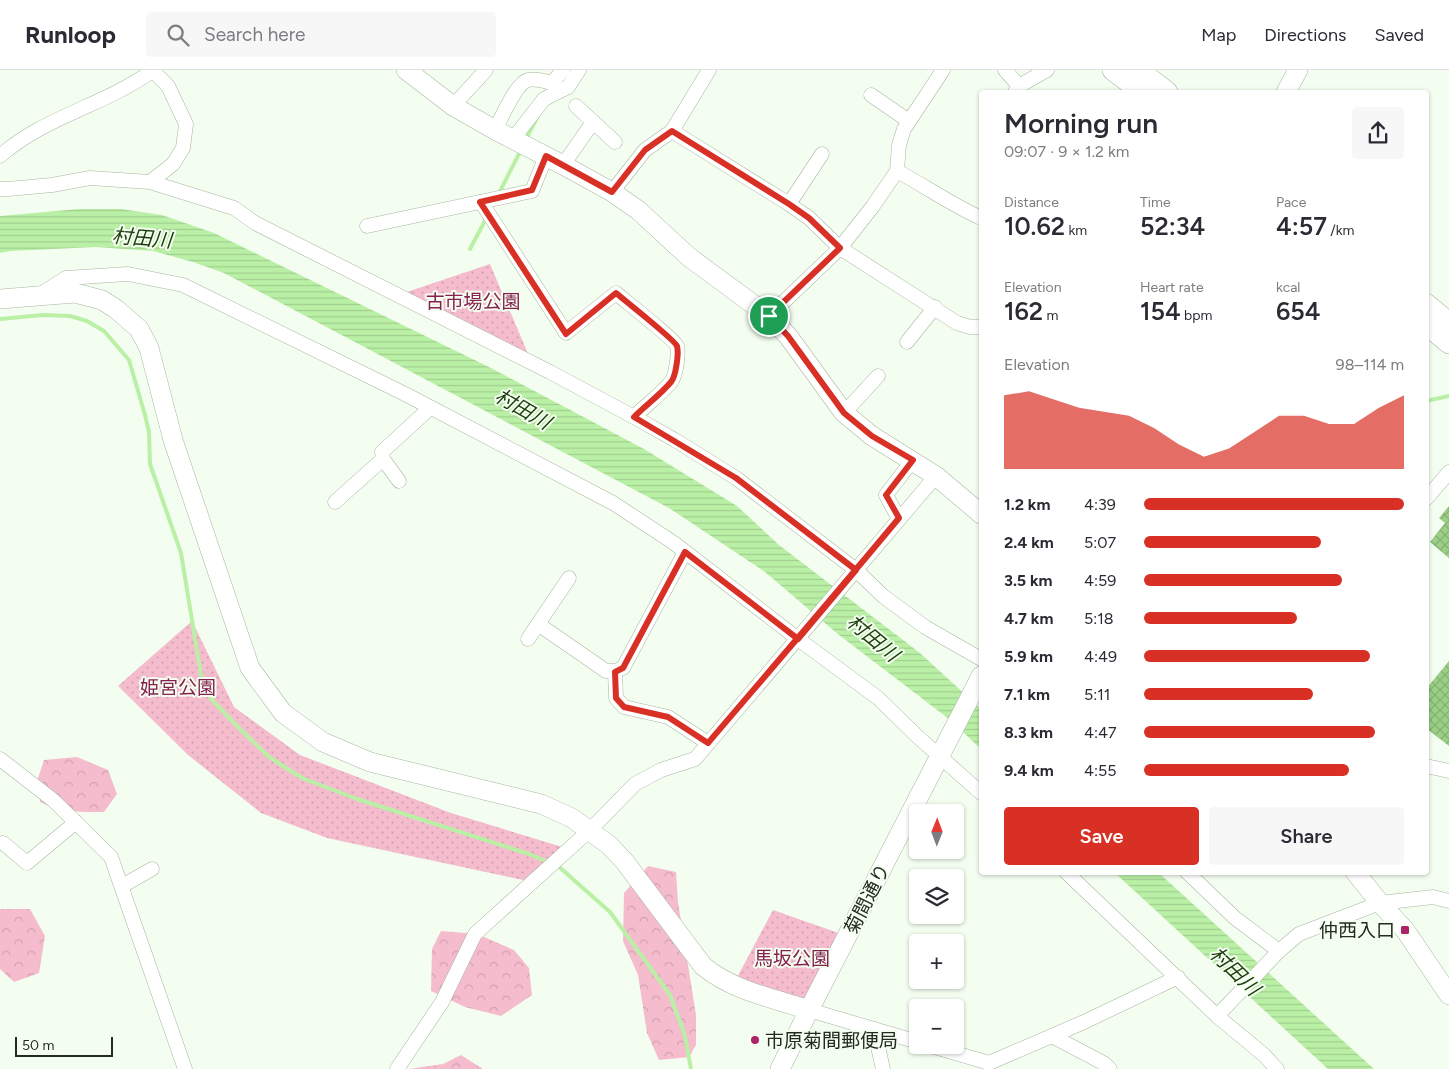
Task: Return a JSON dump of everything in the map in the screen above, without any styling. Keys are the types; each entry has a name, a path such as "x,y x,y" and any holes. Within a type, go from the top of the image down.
{"main road":[{"path":"1113,70 1139,90"},
{"path":"1138,70 1164,90"},
{"path":"1429,306 1449,323"},
{"path":"1429,326 1449,343"}],"street":[{"path":"0,156 11,146 69,113 134,84 152,70 168,86 186,124 183,148 174,164 150,182"},
{"path":"406,70 453,106 612,192 638,210 689,257 769,316 788,336 844,413 872,436 936,476 979,512"},
{"path":"453,106 486,70"},
{"path":"495,130 519,86 525,81 535,79 552,83 563,70"},
{"path":"513,139 544,99 568,87 579,70"},
{"path":"612,192 645,150 672,131 709,70"},
{"path":"769,316 840,248 873,206 897,171 899,145 904,129 942,70"},
{"path":"1005,70 1017,89 1047,70"},
{"path":"1287,90 1298,70"},
{"path":"871,96 909,121"},
{"path":"576,106 615,142"},
{"path":"563,165 594,122"},
{"path":"672,131 789,204 809,218 840,248 957,323 970,327 979,327"},
{"path":"789,204 822,154"},
{"path":"367,226 532,190 546,156"},
{"path":"897,171 960,209 979,217"},
{"path":"0,189 52,185 90,178 150,182 234,208 255,223 458,325 634,417 736,478 856,570 883,596 925,627 979,658"},
{"path":"480,202 566,334 616,293 656,328 673,339 677,346 676,372 672,381 634,417"},
{"path":"40,294 66,278 128,274 183,285 430,408 613,503 685,552 878,698 918,737 979,791"},
{"path":"0,298 74,293 102,300 116,309 139,329 149,348 172,440 250,668 283,713 323,742 344,753 370,762 541,804 572,818 609,845 625,862 703,966 716,977 732,985 809,1010 909,1039"},
{"path":"907,342 934,307"},
{"path":"844,413 878,376"},
{"path":"399,482 382,459 382,452 430,408"},
{"path":"335,502 382,459"},
{"path":"899,518 886,495 913,460"},
{"path":"1429,495 1449,472"},
{"path":"397,1069 442,1002 475,934 590,830 635,784 661,770 695,759 936,476"},
{"path":"538,624 606,671 615,672 623,668 685,552"},
{"path":"528,639 569,578"},
{"path":"615,672 616,698 624,707 668,717 708,743"},
{"name":"菊間通り","path":"780,1069 979,680"},
{"path":"0,759 53,800 111,857 185,1069"},
{"path":"1429,767 1449,771"},
{"path":"2,843 27,863 76,822"},
{"path":"122,886 152,870"},
{"path":"1069,875 1217,1016 1264,1055 1277,1069"},
{"path":"1190,875 1235,918 1279,951"},
{"path":"1357,875 1405,930 1449,994"},
{"path":"1217,1016 1279,951 1299,934 1380,903 1433,898 1449,901"},
{"path":"955,1054 991,1066 1178,977"},
{"path":"874,1029 883,1069"},
{"path":"1052,1036 1105,1064 1110,1069"}],"green space":[{"name":"古市場公園","path":"490,264 532,363 398,295"},
{"name":"姫宮公園","path":"192,621 234,707 300,755 451,813 569,849 532,882 327,838 261,813 188,755 118,686"},
{"path":"77,757 108,770 117,794 104,812 64,810 40,802 38,778 44,760"},
{"path":"648,866 676,872 678,902 696,1015 696,1045 689,1057 659,1060 647,1033 638,975 623,941 624,893"},
{"path":"0,909 30,909 45,936 39,973 14,982 0,969"},
{"name":"馬坂公園","path":"773,910 847,936 809,1010 733,985"},
{"path":"441,931 477,934 514,950 529,968 532,995 501,1016 465,1007 431,991 432,949"},
{"path":"461,1055 483,1069 409,1069 443,1064"}],"water":[{"name":"村田川","path":"79,209 121,209 162,215 214,233 491,368 644,449 737,506 779,545 920,653 979,707 979,747 949,719 839,635 765,572 669,508 224,273 153,251 96,247 0,253 0,216"},
{"name":"村田川","path":"1117,875 1161,875 1374,1069 1328,1069"}],"building":[{"path":"1449,506 1449,558 1430,542 1445,523 1439,518"},
{"path":"1449,661 1449,746 1429,730 1429,685"}],"waterway":[{"path":"526,139 538,116"},
{"path":"498,195 521,150"},
{"path":"470,249 487,217"},
{"path":"0,319 43,315 70,316 87,321 104,331 129,360 149,432 150,464 181,553 201,675 211,699 241,730 269,757 302,778 357,799 529,854 550,863"},
{"path":"1429,400 1449,396"},
{"path":"557,865 610,912 670,995 685,1036 691,1069"}],"place":[{"name":"仲西入口","path":"1405,930"},
{"name":"市原菊間郵便局","path":"755,1040"}],"route":[{"path":"769,316 788,336 844,413 872,436 913,460 886,495 899,518 856,570 827,605 798,639 708,743 668,717 624,707 616,698 615,672 623,668 685,552 798,639 856,570 736,478 634,417 672,381 676,372 677,346 673,339 656,328 616,293 566,334 480,202 532,190 546,156 612,192 645,150 672,131 789,204 809,218 840,248 769,316"}]}
